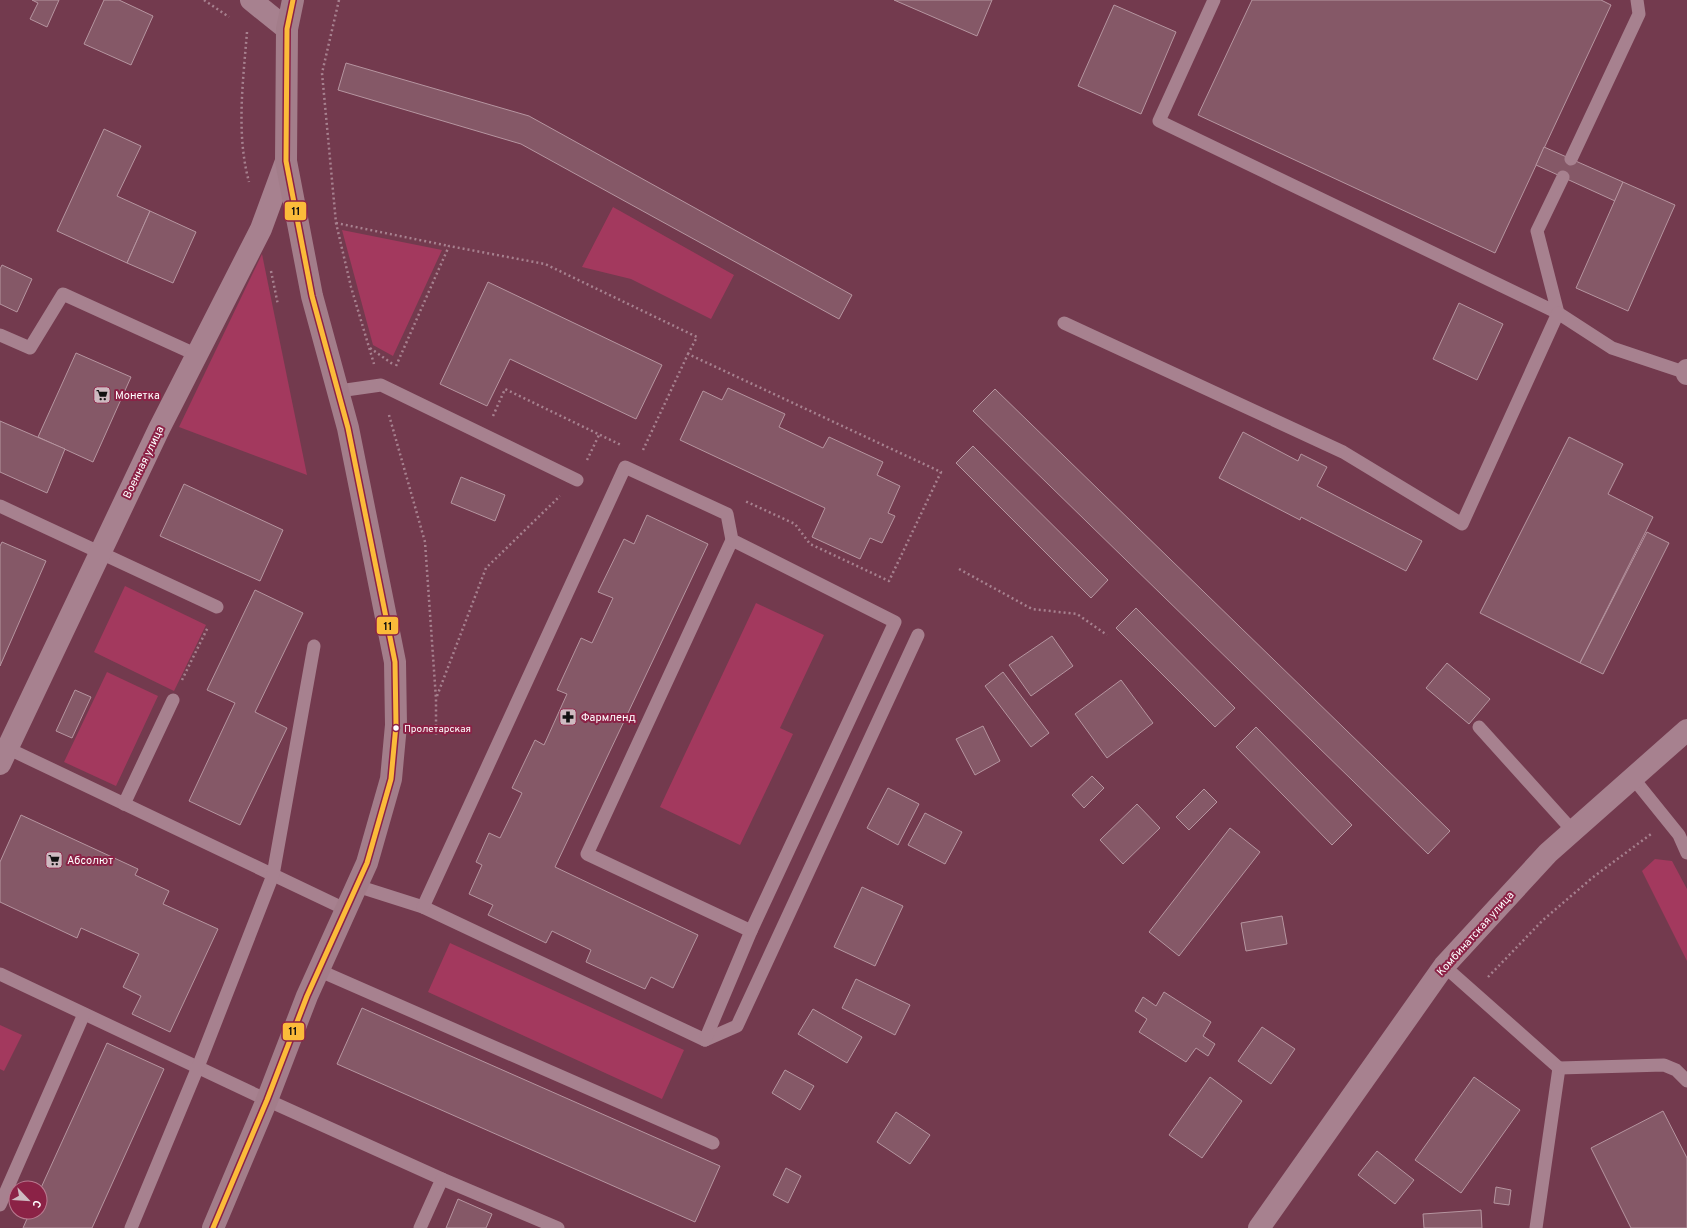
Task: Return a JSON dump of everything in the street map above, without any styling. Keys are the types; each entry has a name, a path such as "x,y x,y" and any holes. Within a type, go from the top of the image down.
{"street":[{"path":"250,0 287,29"},
{"path":"214,1228 267,1100 318,970 347,910 367,863 391,779 396,725 395,662 339,391 312,296 286,160 287,29 293,0"},
{"name":"Военная улица","path":"4,756 100,552 261,229 286,160"},
{"name":"Комбинатская улица","path":"1259,1228 1444,966 1548,853 1687,730"}],"lane":[{"path":"1214,0 1160,121 1558,314 1612,348 1687,372"},
{"path":"1571,159 1639,14 1637,0"},
{"path":"1064,323 1343,452 1462,524 1558,314 1537,231 1562,177"},
{"path":"0,335 30,348 62,294 197,355"},
{"path":"339,391 380,385 577,480"},
{"path":"423,907 625,467 727,514 732,540 587,854 751,931"},
{"path":"0,506 217,607"},
{"path":"705,1040 751,931 895,622 732,540"},
{"path":"357,886 423,907 705,1040 737,1026 918,635"},
{"path":"131,1228 198,1067 273,875 314,646"},
{"path":"124,804 173,700"},
{"path":"1479,727 1573,831"},
{"path":"4,756 124,804 347,910"},
{"path":"1633,778 1679,836 1687,853"},
{"path":"1444,966 1559,1068 1664,1065 1676,1070 1687,1081"},
{"path":"318,970 713,1143"},
{"path":"0,974 267,1100 442,1179 558,1228"},
{"path":"0,1205 84,1014"},
{"path":"1536,1228 1559,1068"},
{"path":"420,1228 442,1179"}],"path":[{"path":"204,0 235,21"},
{"path":"248,30 241,111 245,167 249,183"},
{"path":"336,223 544,264 697,337 641,454"},
{"path":"261,229 278,305"},
{"path":"396,366 449,246"},
{"path":"370,348 402,370"},
{"path":"688,354 941,472 889,581 810,544 795,524 739,499"},
{"path":"486,414 492,417 505,390 627,448"},
{"path":"436,698 486,568 577,480 599,435"},
{"path":"959,570 1032,609 1077,614 1107,634"},
{"path":"173,700 217,607"},
{"path":"1474,992 1543,920 1581,887 1667,821"}],"shaded area":[{"path":"613,207 734,275 711,319 631,279 582,267"},
{"path":"342,230 442,250 393,356 373,345"},
{"path":"262,254 307,475 179,427"},
{"path":"125,586 206,625 174,691 94,652"},
{"path":"756,603 824,635 780,728 793,734 740,845 660,807"},
{"path":"107,672 158,696 116,786 64,762"},
{"path":"1655,859 1672,861 1687,889 1687,961 1642,871"},
{"path":"450,943 684,1050 662,1099 428,992"},
{"path":"0,1025 22,1035 4,1071 0,1069"}],"building":[{"path":"32,0 59,0 47,27 30,19 38,3"},
{"path":"104,0 119,0 153,16 131,65 84,44"},
{"path":"894,0 992,0 977,36"},
{"path":"1252,0 1601,0 1611,5 1495,253 1198,115"},
{"path":"1114,5 1176,32 1141,114 1078,86"},
{"path":"346,63 529,116 852,295 839,319 521,144 338,90"},
{"path":"104,129 141,146 117,196 150,211 127,263 57,231"},
{"path":"1544,147 1623,182 1615,201 1536,165"},
{"path":"1623,182 1675,205 1628,311 1576,288"},
{"path":"150,211 196,232 173,283 127,263"},
{"path":"2,265 32,279 17,312 0,304 0,269"},
{"path":"488,282 662,365 636,419 510,359 487,406 440,384"},
{"path":"1459,303 1503,324 1477,380 1433,359"},
{"path":"76,353 131,377 93,462 38,437"},
{"path":"728,388 785,414 779,427 823,448 829,437 883,462 877,475 900,486 888,513 895,516 882,543 870,538 860,559 812,537 825,508 680,440 703,391 722,400"},
{"path":"995,389 1450,831 1428,854 973,411"},
{"path":"0,421 65,449 47,493 0,472"},
{"path":"1243,432 1298,461 1301,454 1327,467 1317,486 1422,541 1406,571 1301,517 1300,520 1219,478"},
{"path":"1569,437 1623,464 1608,494 1653,517 1580,663 1480,613"},
{"path":"973,446 1108,580 1091,598 956,463"},
{"path":"461,477 505,495 495,521 451,503"},
{"path":"184,484 283,530 260,581 160,536"},
{"path":"647,515 708,544 555,867 698,935 673,988 651,977 645,989 586,962 591,950 552,931 546,943 488,915 493,905 469,894 482,865 476,862 489,833 500,838 522,793 512,788 535,740 544,745 567,694 557,690 581,638 592,643 613,598 598,592 624,539 634,544"},
{"path":"1647,532 1669,543 1603,674 1580,663"},
{"path":"2,542 46,561 0,666 0,546"},
{"path":"255,590 303,613 255,712 287,728 240,825 189,801 235,703 207,690"},
{"path":"1136,608 1235,708 1215,727 1116,628"},
{"path":"1052,636 1073,666 1031,696 1009,665"},
{"path":"1447,663 1490,699 1469,724 1426,688"},
{"path":"1003,672 1049,733 1031,747 985,686"},
{"path":"1121,680 1153,723 1107,758 1075,714"},
{"path":"75,690 91,697 72,738 56,731"},
{"path":"983,726 1000,761 975,775 956,739"},
{"path":"1256,727 1352,825 1332,845 1236,747"},
{"path":"1092,776 1104,788 1084,808 1072,795"},
{"path":"888,788 919,804 898,845 867,828"},
{"path":"1204,789 1217,802 1189,830 1176,817"},
{"path":"1137,804 1160,828 1123,864 1100,840"},
{"path":"925,813 962,832 945,864 908,845"},
{"path":"21,815 138,869 135,875 169,891 163,904 218,929 170,1032 132,1014 141,996 123,987 139,954 81,928 77,938 0,902 0,862"},
{"path":"1230,828 1260,852 1179,956 1149,932"},
{"path":"862,887 903,906 875,966 834,947"},
{"path":"1282,916 1287,944 1246,951 1241,923"},
{"path":"856,979 910,1005 895,1035 842,1008"},
{"path":"1164,992 1211,1022 1203,1036 1215,1044 1208,1056 1196,1048 1186,1062 1139,1032 1147,1019 1135,1011 1143,997 1156,1006"},
{"path":"362,1008 720,1166 695,1222 337,1064"},
{"path":"813,1009 862,1037 847,1063 798,1034"},
{"path":"1262,1027 1295,1049 1271,1084 1238,1061"},
{"path":"107,1043 164,1069 92,1228 23,1228 26,1220 48,1220 48,1180 45,1180"},
{"path":"785,1070 814,1086 800,1110 772,1093"},
{"path":"1210,1077 1242,1101 1202,1158 1169,1135"},
{"path":"1474,1077 1520,1110 1461,1193 1415,1160"},
{"path":"1663,1111 1687,1158 1687,1228 1631,1228 1591,1148"},
{"path":"896,1112 930,1135 910,1164 877,1142"},
{"path":"1377,1151 1414,1180 1395,1204 1358,1175"},
{"path":"786,1168 801,1176 788,1203 773,1195"},
{"path":"1496,1187 1511,1190 1509,1205 1494,1203"},
{"path":"458,1199 492,1214 486,1228 446,1228"},
{"path":"1481,1210 1482,1228 1424,1228 1423,1214"}],"transit line":[{"name":"11","path":"213,1228 267,1100 307,996 367,863 391,779 396,725 395,662 348,428 312,296 286,161 287,29 293,0"}],"place":[{"name":"Монетка","path":"102,395"},
{"name":"Фармленд","path":"568,717"},
{"name":"Пролетарская","path":"396,728"},
{"name":"Абсолют","path":"54,860"}]}
